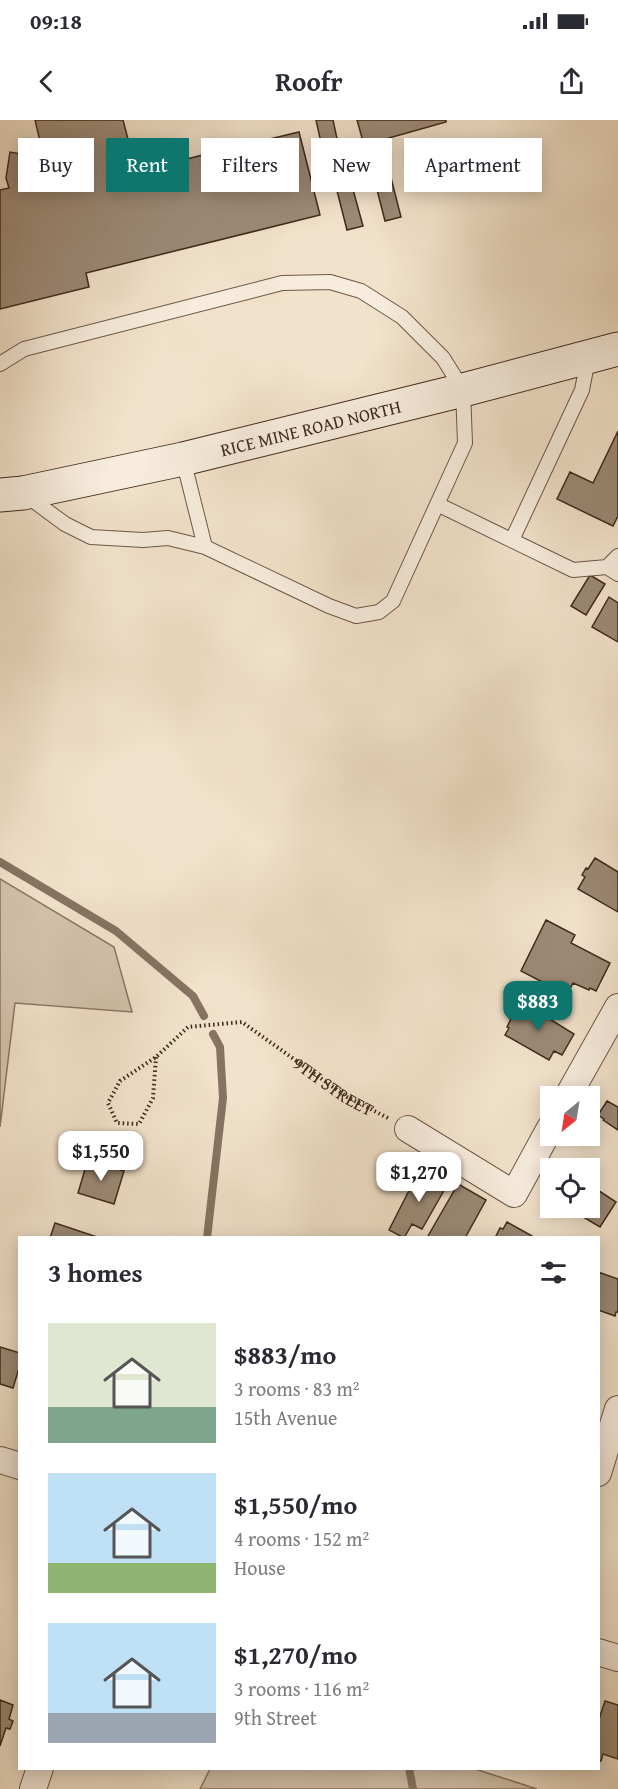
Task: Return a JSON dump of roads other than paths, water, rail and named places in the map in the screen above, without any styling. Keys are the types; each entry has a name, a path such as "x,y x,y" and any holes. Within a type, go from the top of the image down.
{"main road":[{"name":"RICE MINE ROAD NORTH","path":"11,494 183,459 603,353"}],"street":[{"path":"574,1086 618,1007"},
{"path":"408,1129 514,1194 540,1146"},
{"path":"600,1466 618,1408"},
{"path":"0,1460 18,1465"},
{"path":"600,1653 618,1658"},
{"path":"33,1789 39,1770"}],"lane":[{"path":"0,364 24,349 282,283 330,282 361,291 402,318 442,358 463,390 465,443 393,601 379,612 356,616 329,606 205,547 168,538 143,540 91,537 11,494"},
{"path":"512,540 582,390 603,353"},
{"path":"183,459 205,547"},
{"path":"437,504 573,570 613,571 618,556"}],"waterway":[{"path":"0,862 116,931 193,996 204,1016"},
{"path":"207,1236 223,1098 220,1047 213,1034"},
{"path":"409,1770 413,1789"}]}
